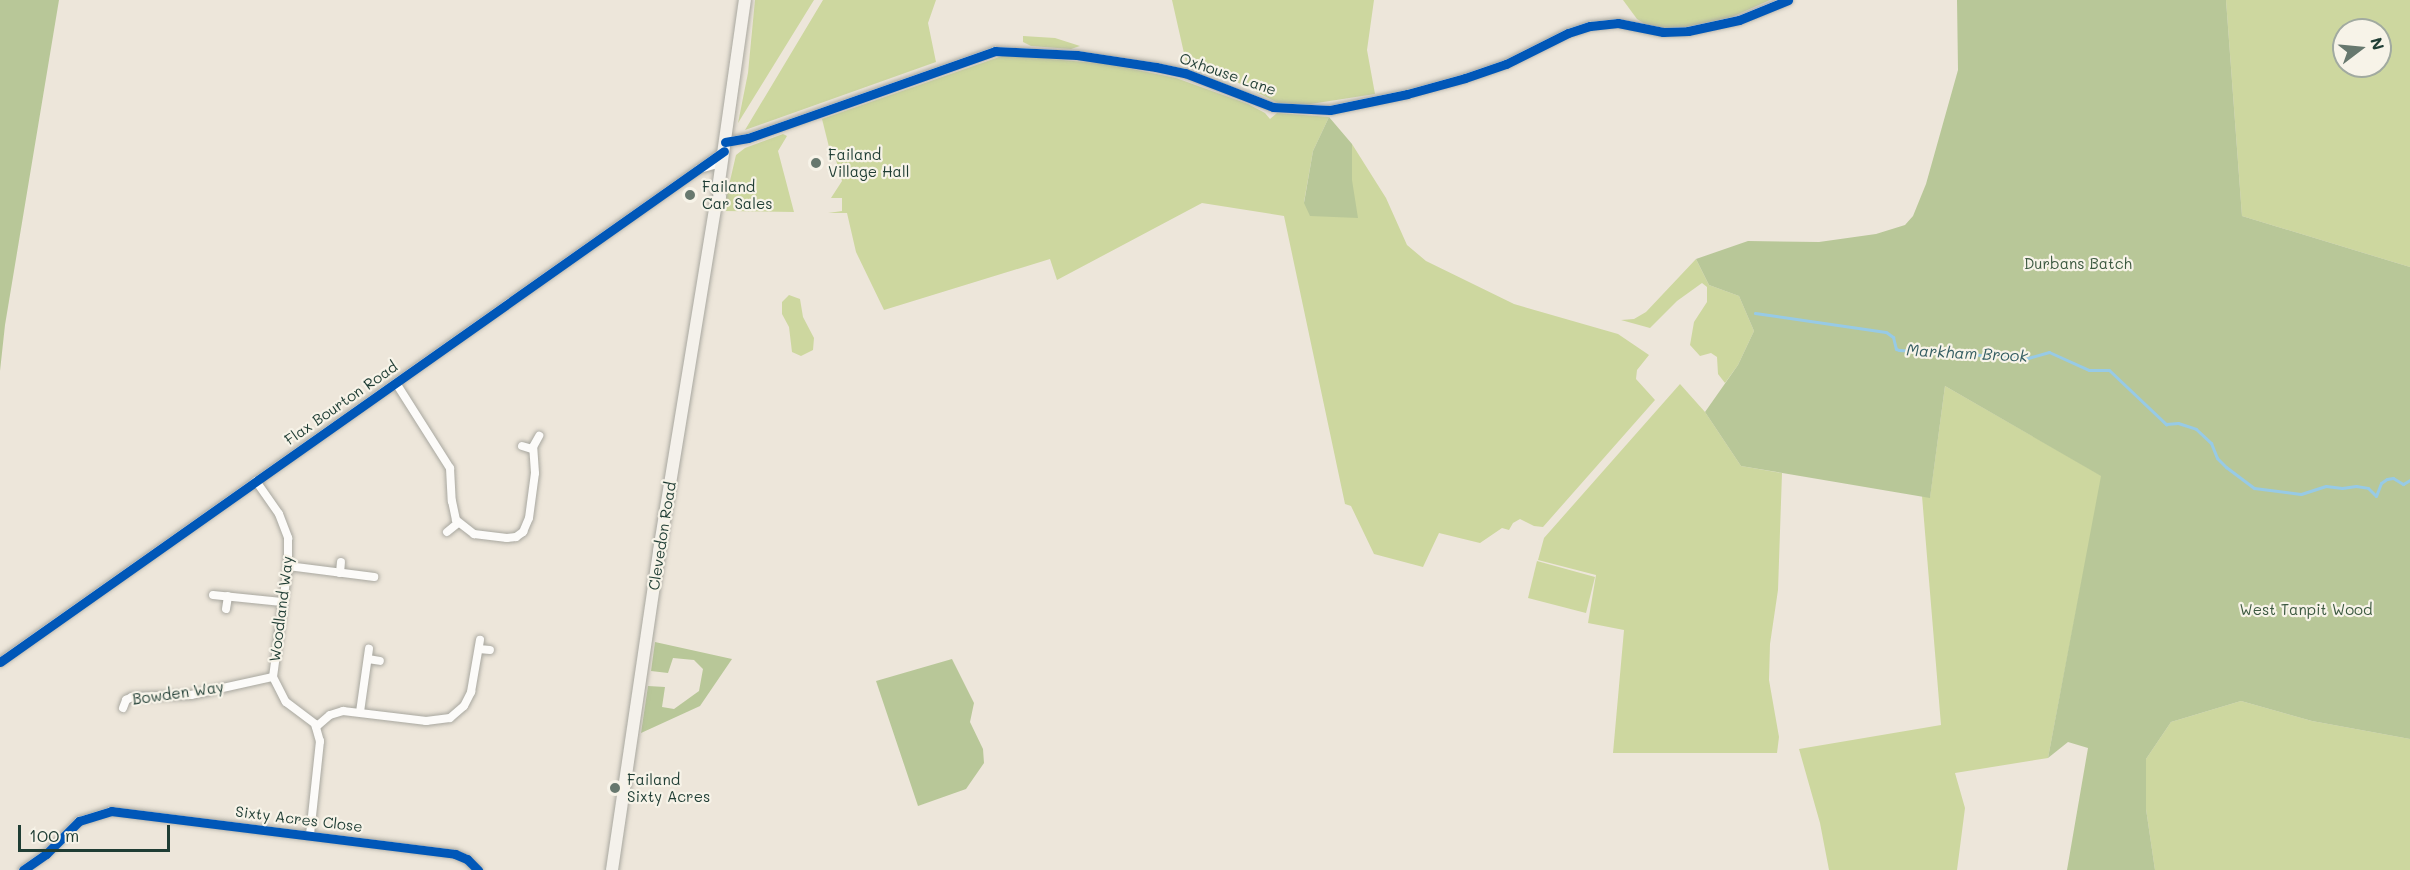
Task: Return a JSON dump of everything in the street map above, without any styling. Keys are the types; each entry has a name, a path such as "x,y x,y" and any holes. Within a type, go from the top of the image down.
{"main road":[{"name":"Clevedon Road","path":"612,870 659,551 716,203 712,199 713,192 718,189 724,152 744,0"}],"street":[{"name":"Oxhouse Lane","path":"724,152 742,140 995,51 1077,55 1156,67 1185,73 1273,107 1330,110 1407,94 1465,78 1506,64 1568,33 1590,26 1618,23 1663,32 1688,31 1739,20 1788,0"},
{"name":"Flax Bourton Road","path":"0,662 699,169 704,162 724,152"},
{"path":"396,383 450,468 453,510 458,523 468,531 487,536 512,538 523,532 529,518 535,473 532,449 539,436"},
{"path":"522,446 532,449"},
{"name":"Woodland Way","path":"256,481 285,527 289,546 273,676 286,702 316,727"},
{"path":"447,532 458,523"},
{"path":"340,573 341,562"},
{"path":"288,566 374,577"},
{"path":"213,595 282,602"},
{"path":"226,609 228,596"},
{"path":"310,836 320,746 316,727 335,712 360,712 426,721 450,718 464,706 471,692 480,644 490,650"},
{"path":"360,712 369,650"},
{"path":"368,659 380,661"},
{"name":"Bowden Way","path":"123,708 126,700 132,697 183,696 273,676"},
{"name":"Sixty Acres Close","path":"22,870 46,854 79,821 111,811 455,854 467,859 478,870"}],"green space":[{"path":"0,0 59,0 5,325 0,371"},
{"path":"755,0 814,0 738,123 748,73"},
{"path":"823,0 936,0 928,23 936,62 745,130"},
{"path":"1172,0 1374,0 1367,50 1375,94 1304,105 1278,103 1221,74 1186,62"},
{"path":"1623,0 1770,0 1725,20 1671,30 1645,24 1637,19"},
{"name":"Durbans Batch","path":"1957,0 2226,0 2242,216 2410,267 2410,739 2312,721 2241,701 2171,722 2146,759 2146,809 2155,870 2067,870 2088,748 2068,742 2048,758 2101,476 1945,386 1930,498 1741,466 1705,412 1738,365 1754,331 1739,296 1709,285 1696,259 1748,241 1819,242 1876,234 1905,225 1913,216 1926,184 1958,70"},
{"path":"2226,0 2410,0 2410,267 2242,216"},
{"path":"1023,36 1055,38 1080,46 1071,49 1031,46 1023,42"},
{"path":"1005,55 1108,64 1176,78 1248,104 1265,113 1270,119 1277,113 1329,117 1313,151 1304,202 1352,180 1352,144 1386,198 1407,245 1426,261 1514,304 1618,334 1649,355 1637,370 1636,379 1655,400 1543,527 1534,526 1520,519 1513,523 1509,530 1502,528 1480,543 1439,533 1423,567 1374,554 1351,506 1345,504 1284,216 1202,203 1057,280 1050,259 884,310 856,252 847,213 828,213 842,211 842,198 831,198 842,181 836,160 830,151 822,119"},
{"path":"1329,117 1352,144 1352,180 1358,218 1310,216 1304,203 1313,151"},
{"path":"783,134 787,136 778,151 794,212 723,211 736,155 745,148"},
{"path":"1696,259 1709,285 1739,296 1754,331 1738,365 1725,383 1718,374 1717,357 1711,353 1700,356 1690,345 1694,322 1707,302 1707,287 1702,283 1677,301 1650,328 1621,320 1634,319 1646,312"},
{"path":"789,295 800,299 803,317 814,338 813,350 801,356 792,352 789,327 782,314 782,302"},
{"path":"1680,384 1705,412 1741,466 1782,473 1778,590 1770,644 1769,680 1779,737 1777,753 1613,753 1624,630 1588,623 1596,575 1538,560 1544,538"},
{"path":"1945,386 2102,476 2048,758 1955,773 1965,808 1957,870 1829,870 1820,823 1799,749 1941,725 1922,496 1930,497"},
{"path":"1537,561 1595,577 1586,613 1528,598"},
{"path":"655,642 732,659 700,706 641,733 648,686 665,687 662,707 674,709 699,691 703,669 694,660 673,658 668,673 651,671"},
{"path":"952,659 974,703 970,722 983,749 984,763 966,789 918,806 876,681"},
{"path":"2241,701 2312,721 2410,739 2410,870 2155,870 2146,809 2146,759 2171,722"}],"waterway":[{"name":"Markham Brook","path":"1755,313 1886,332 1893,337 1896,349 1899,350 2028,358 2049,352 2089,370 2109,370 2166,424 2178,423 2196,429 2211,443 2217,458 2254,488 2301,494 2326,486 2342,488 2356,486 2368,488 2376,496 2381,483 2387,479 2393,478 2403,484 2410,480"}],"cycle path":[{"path":"725,142 748,138 995,51 1077,55 1156,67 1185,73 1273,107 1330,110 1407,94 1465,78 1506,64 1568,33 1590,26 1618,23 1663,32 1688,31 1739,20 1788,0"},
{"path":"0,662 724,151"},
{"path":"23,870 46,854 79,821 111,811 455,854 467,859 478,870"}],"place":[{"name":"Failand Village Hall","path":"816,163"},
{"name":"Failand Car Sales","path":"690,195"},
{"name":"Failand Sixty Acres","path":"615,788"}],"park label":[{"name":"West Tanpit Wood","path":"2306,610"}]}
